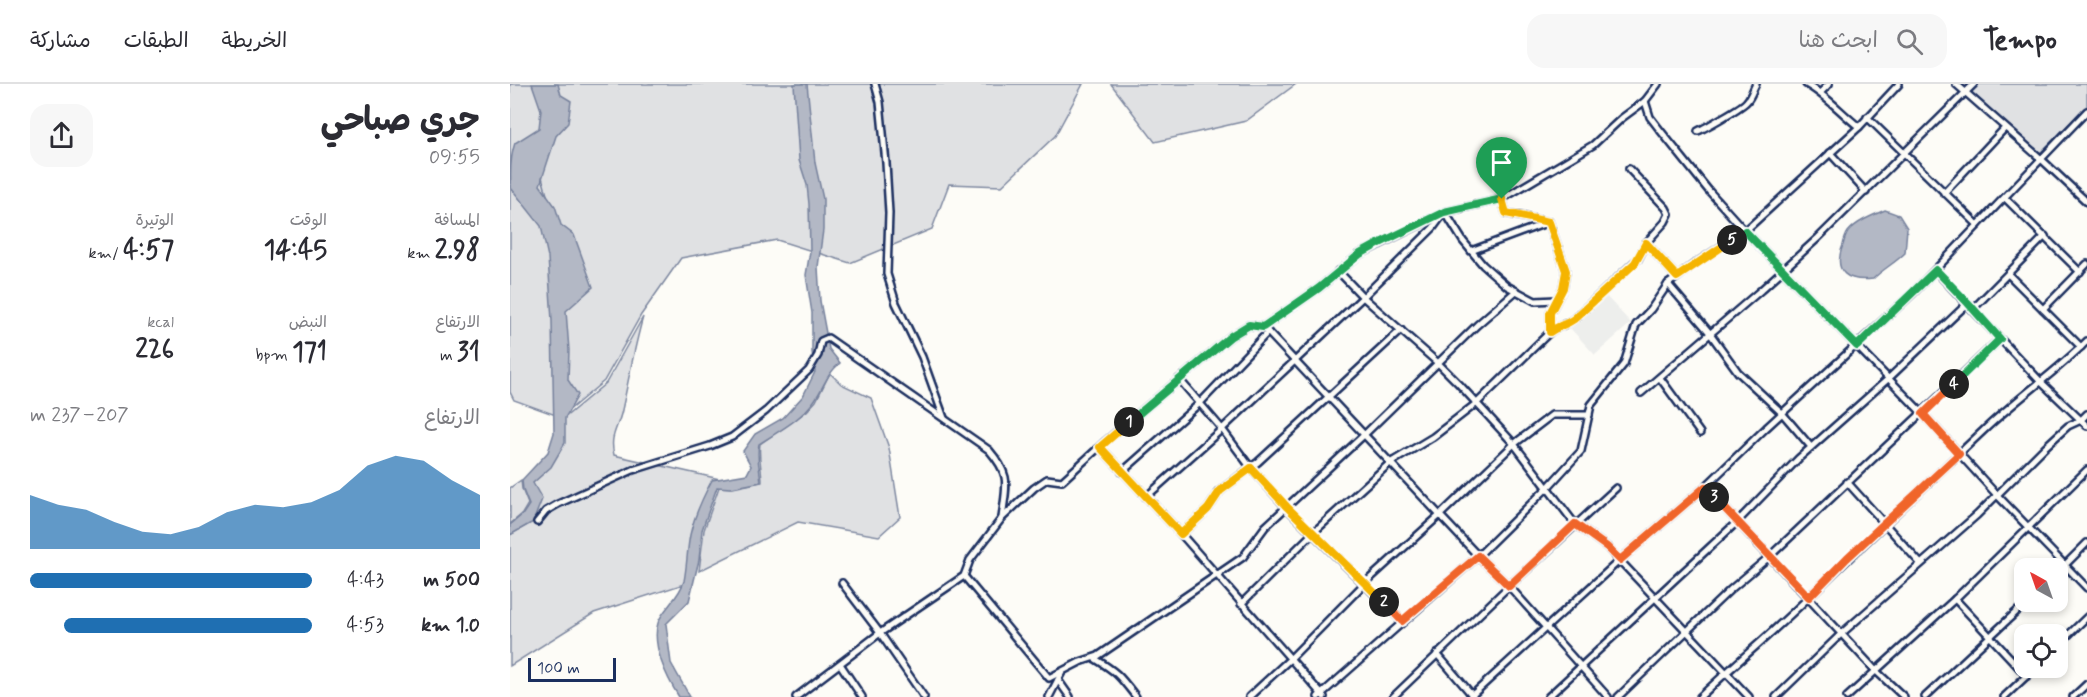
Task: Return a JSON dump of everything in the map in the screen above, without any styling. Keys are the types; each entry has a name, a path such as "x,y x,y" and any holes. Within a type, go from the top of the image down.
{"street":[{"path":"874,84 880,102 886,163 889,213 887,274 896,303 922,357 945,419"},
{"path":"1263,327 1319,288 1360,254 1444,212 1502,199 1593,146 1645,101 1658,84"},
{"path":"1698,131 1746,103 1756,84"},
{"path":"1806,84 1821,92 1839,111 1860,126"},
{"path":"1821,92 1830,84"},
{"path":"1100,447 1181,534 1321,696 1402,621 1478,556 1581,451 1591,405 1624,364 1636,325 1651,309 1668,284 1745,231 1860,126 1899,84"},
{"path":"1956,84 2087,202"},
{"path":"1641,393 1784,269 1904,155 1974,84"},
{"path":"1645,101 1650,117 1709,191 1745,231 1923,414 2058,558"},
{"path":"1437,654 1472,696 1620,560 1705,487 1782,413 1857,346 1936,270 2087,111"},
{"path":"1867,117 1978,225"},
{"path":"1944,192 2005,128"},
{"path":"1830,153 1866,192"},
{"path":"1241,604 1314,532 1390,463 1433,437 1477,403 1550,332 1574,319 1635,263 1646,243 1665,222 1669,214 1629,169"},
{"path":"2081,197 2087,191"},
{"path":"2005,198 2080,272"},
{"path":"1502,199 1506,213 1549,222"},
{"path":"1444,212 1483,265 1516,291 1535,301 1556,300"},
{"path":"1146,497 1363,297 1433,228 1444,212"},
{"path":"1471,251 1549,222"},
{"path":"1549,222 1566,271 1566,279 1550,313 1550,332"},
{"path":"1973,309 2045,236"},
{"path":"1646,243 1677,277"},
{"path":"2043,309 2087,264"},
{"path":"1936,270 2000,339 2087,426"},
{"path":"1338,271 1363,297 1438,363 1477,403 1515,444 1575,524 1607,547 1749,697"},
{"path":"2008,274 2081,347"},
{"path":"1668,284 1710,333 1738,372 1782,413 1811,447"},
{"path":"964,576 1049,678 1080,662 1094,658 1243,556 1265,527 1477,325 1516,291"},
{"path":"1552,696 1580,666 1737,522 1811,447 1888,379 1968,303"},
{"path":"796,697 880,633 964,576 970,560 1002,518 1034,488 1047,479 1062,481 1179,379 1240,329 1249,325 1263,327 1269,332 1390,463 1509,586 1608,697"},
{"path":"1181,534 1208,509 1220,491 1251,468 1401,330"},
{"path":"1122,472 1200,403 1269,332"},
{"path":"537,522 546,511 558,504 633,470 732,437 766,411 809,370 818,355 821,340 824,338 828,338 845,349 990,450 1003,466 1007,482 1002,518"},
{"path":"1618,697 1730,590 1769,557 1847,482 1923,414 2000,339"},
{"path":"1700,697 2015,402 2042,382 2087,341"},
{"path":"1660,378 1700,433"},
{"path":"1179,379 1222,429 1251,468 1402,621"},
{"path":"1776,697 1920,562 1977,515 2068,426 2081,420 2087,414"},
{"path":"1249,697 1365,583 1515,444 1552,415 1589,415"},
{"path":"1847,697 1955,599 2087,470"},
{"path":"1847,482 1886,522 1920,562"},
{"path":"1705,487 1876,671 1904,697"},
{"path":"1392,697 1616,488"},
{"path":"2068,562 2087,543"},
{"path":"2068,568 2087,588"},
{"path":"842,583 924,697"},
{"path":"1955,599 2014,662"},
{"path":"1925,697 2016,612"},
{"path":"2068,635 2087,617"},
{"path":"1094,658 1118,674 1136,697"},
{"path":"840,664 862,697"},
{"path":"1049,697 1062,671"},
{"path":"2004,697 2025,678"},
{"path":"1058,680 1070,697"},
{"path":"2073,697 2087,684"}],"shaded area":[{"path":"510,84 1083,84 1055,136 1002,186 949,184 932,229 850,263 777,240 681,258 641,315 604,381 561,417 514,400 510,392"},
{"path":"532,84 558,84 561,95 571,101 568,123 556,136 540,185 555,206 561,225 574,235 593,287 566,311 569,350 568,380 578,395 565,418 565,443 551,467 533,483 542,499 533,522 510,535 510,525 523,514 529,505 522,480 548,452 554,433 552,321 548,257 541,226 511,188 511,165 515,143 539,128 541,110"},
{"path":"794,84 807,84 815,163 823,199 823,230 818,267 820,301 829,349 840,363 831,372 809,408 759,444 761,482 731,488 717,487 702,530 699,560 689,601 666,624 671,663 690,697 679,697 661,662 656,632 660,618 682,587 690,535 699,507 712,480 747,474 751,466 743,451 755,434 783,418 803,396 815,372 812,352 812,313 806,275 810,251 809,204 807,185 799,160"},
{"path":"1111,84 1296,84 1246,121 1155,142"},
{"path":"1977,84 2087,84 2087,106 2040,153 1970,91"},
{"path":"1885,210 1899,215 1907,228 1905,253 1873,279 1856,279 1844,274 1841,269 1840,255 1847,233 1860,222"},
{"path":"1605,295 1631,323 1595,355 1570,328"},
{"path":"643,317 622,410 613,437 614,455 724,480 712,481 684,584 594,613 510,666 510,535 531,523 531,484 549,468 563,419 606,383"},
{"path":"830,373 841,384 871,398 889,448 900,517 879,536 798,522 699,571 704,530 719,487 733,488 762,482 760,444 807,411 816,401"},
{"path":"521,480 528,504 522,514 510,524 510,488"}],"waterway":[{"path":"542,177 547,195"}],"route":[{"path":"1502,199 1506,213 1549,222 1554,232 1555,242 1566,271 1566,279 1550,313 1550,332 1574,319 1635,263 1646,243 1677,277 1745,231 1857,346 1936,270 2000,339 1923,414 1959,454 1827,577 1809,597 1705,487 1620,560 1607,547 1575,524 1509,586 1478,556 1402,621 1251,468 1220,491 1208,509 1181,534 1100,447 1240,329 1249,325 1263,327 1319,288 1360,254 1444,212 1502,199"}]}
